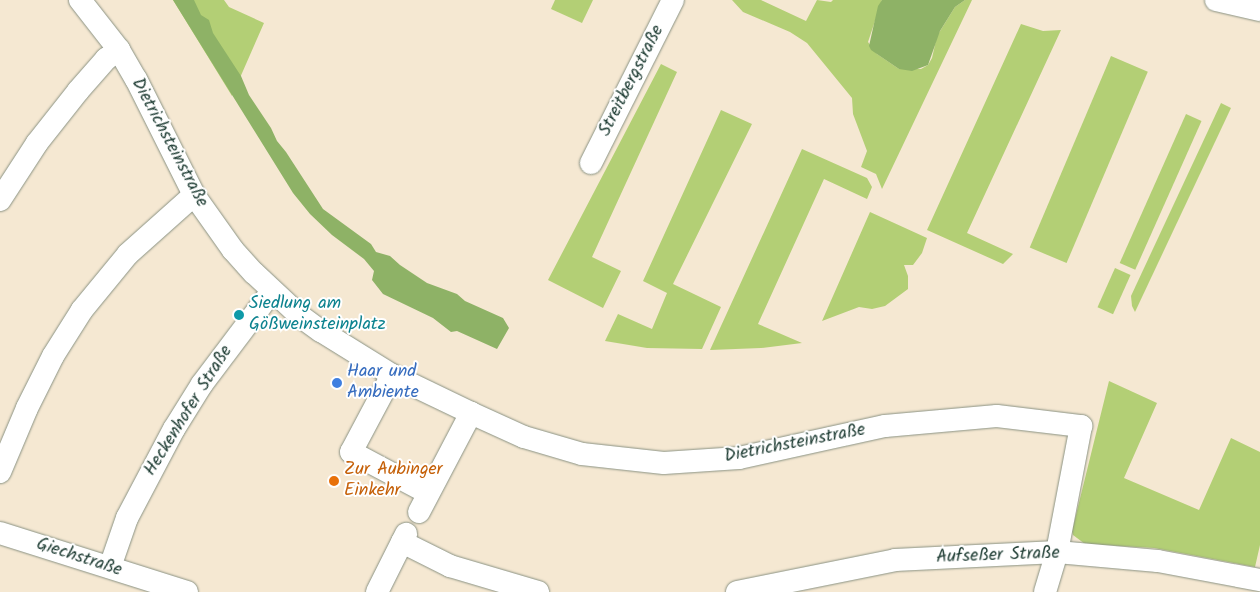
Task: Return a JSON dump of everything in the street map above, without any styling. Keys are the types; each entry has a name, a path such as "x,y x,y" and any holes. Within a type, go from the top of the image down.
{"street":[{"name":"Dietrichsteinstraße","path":"80,0 118,50 136,79 194,195 233,250 272,291 321,331 392,374 471,414 524,436 582,454 664,463 739,458 894,425 997,416 1081,426 1057,552"},
{"name":"Streitbergstraße","path":"591,163 674,0"},
{"path":"1216,0 1260,10"},
{"path":"0,200 37,143 78,91 106,59 118,50"},
{"path":"0,472 53,356 82,310 128,254 194,195"},
{"name":"Heckenhofer Straße","path":"110,567 126,518 174,429 202,384 272,291"},
{"path":"392,374 351,452 423,503 471,414"},
{"name":"Giechstraße","path":"0,533 187,592"},
{"path":"377,592 404,538 450,566 538,592"},
{"path":"1045,592 1057,552"},
{"name":"Aufseßer Straße","path":"737,592 895,560 1057,552 1158,560 1260,580"}],"green space":[{"path":"173,0 224,0 229,7 264,23 232,96"},
{"path":"173,0 194,0 201,15 209,20 213,33 241,76 249,95 271,128 277,141 323,209 371,244 376,252 390,256 427,283 457,294 465,301 503,318 509,328 497,349 457,331 451,332 433,318 383,294 372,280 374,271 364,259 332,235 310,214 293,193"},
{"path":"555,0 593,0 582,23 551,9"},
{"path":"732,0 761,0 806,21 817,0 831,2 833,0 882,0 868,42 877,54 899,69 921,69 928,65 932,58 937,36 955,7 965,0 972,0 882,189 876,174 861,167 867,151 853,114 852,98 807,43 790,32 743,12"},
{"path":"882,0 965,0 955,7 940,31 928,65 912,71 899,69 871,50 869,46 878,6"},
{"path":"1021,24 1043,31 1061,30 967,233 1013,254 1003,264 927,230"},
{"path":"1111,56 1148,72 1067,263 1030,247"},
{"path":"661,64 677,72 592,257 621,271 603,308 548,280"},
{"path":"1221,103 1231,108 1135,312 1131,296"},
{"path":"721,110 752,124 673,284 721,307 702,349 647,348 605,341 618,314 652,329 667,293 643,281"},
{"path":"1186,114 1202,121 1135,270 1120,263"},
{"path":"802,149 867,178 872,187 867,199 824,179 758,324 802,343 761,348 710,350"},
{"path":"870,212 927,238 922,253 913,265 904,265 908,276 908,289 885,306 872,309 859,307 822,321"},
{"path":"1115,268 1131,275 1113,314 1098,307"},
{"path":"1109,381 1157,403 1124,478 1199,510 1231,438 1260,452 1260,545 1255,567 1154,548 1085,544 1073,535 1072,531"}],"place":[{"name":"Siedlung am Gößweinsteinplatz","path":"239,315"},
{"name":"Haar und Ambiente","path":"337,383"},
{"name":"Zur Aubinger Einkehr","path":"334,481"}]}
